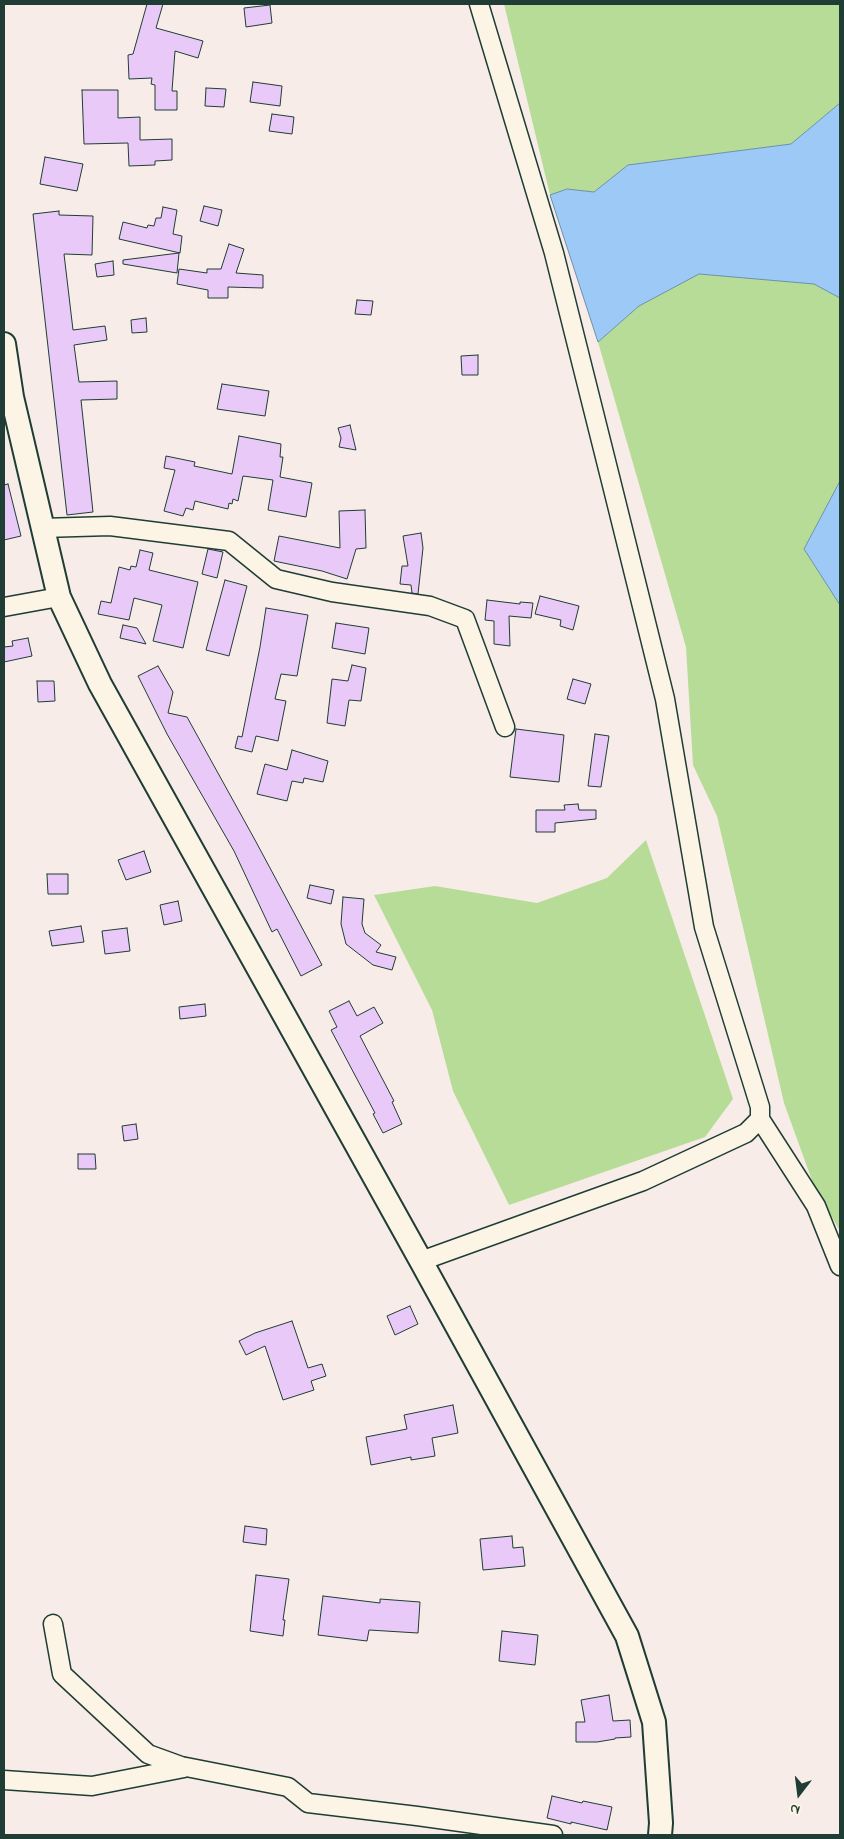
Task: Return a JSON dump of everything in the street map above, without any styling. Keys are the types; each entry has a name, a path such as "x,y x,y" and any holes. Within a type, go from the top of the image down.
{"main road":[{"path":"4,344 12,396 58,597 100,684 627,1636 654,1722 661,1823 660,1835"}],"street":[{"path":"479,4 554,253 665,699 704,927 760,1107 760,1119 816,1206 840,1266"},
{"path":"42,528 110,526 229,541 276,579 332,592 430,606 465,619 505,728"},
{"path":"4,607 58,597"},
{"path":"421,1261 643,1181 746,1133 760,1119"},
{"path":"53,1624 62,1674 148,1754 188,1767 288,1787 308,1803 553,1835"},
{"path":"4,1780 92,1786 188,1767"}],"green space":[{"path":"504,4 840,4 840,103 791,144 628,165 594,192 567,189 550,195"},
{"path":"699,274 814,284 840,298 840,481 804,549 840,605 840,1231 814,1186 784,1103 717,816 693,765 686,647 598,342 639,306"},
{"path":"646,840 733,1099 705,1137 509,1205 453,1091 432,1010 374,895 435,886 537,903 607,878"}],"water":[{"path":"840,103 840,298 814,284 699,274 639,306 598,342 550,195 567,189 594,192 628,165 791,144"},
{"path":"840,481 840,605 804,549"}],"building":[{"path":"147,4 163,4 156,28 203,41 198,58 175,51 172,91 177,91 177,110 155,110 155,85 151,84 152,78 129,79 128,55 133,54"},
{"path":"270,5 272,23 246,27 244,8"},
{"path":"253,82 282,86 280,106 250,102"},
{"path":"206,88 226,89 224,107 205,106"},
{"path":"82,90 118,90 118,118 140,117 140,140 172,139 172,160 155,161 155,165 129,166 128,143 84,144"},
{"path":"272,114 294,117 292,134 269,131"},
{"path":"45,157 83,164 77,191 40,184"},
{"path":"204,206 222,210 218,226 200,221"},
{"path":"163,207 177,210 173,234 182,236 180,253 119,239 123,222 147,228 148,225 154,226 156,218 161,218"},
{"path":"59,211 59,215 93,216 92,255 64,254 73,330 105,326 107,340 74,345 79,382 117,381 117,399 81,400 93,512 67,515 33,214"},
{"path":"229,244 244,249 236,273 263,275 263,288 228,287 228,298 208,298 208,290 177,284 179,269 207,273 207,269 221,269"},
{"path":"179,253 177,273 123,264 123,260"},
{"path":"113,261 114,275 97,277 95,264"},
{"path":"357,300 373,301 371,315 355,314"},
{"path":"146,318 147,332 132,333 131,320"},
{"path":"478,355 478,375 462,375 461,356"},
{"path":"222,384 269,391 265,416 217,409"},
{"path":"350,425 356,450 339,447 341,438 338,428"},
{"path":"239,436 281,444 280,457 283,457 280,477 312,483 306,517 268,510 273,480 243,476 238,501 233,499 232,504 229,503 228,509 195,501 193,510 186,508 183,516 164,511 175,470 164,468 166,456 195,462 194,466 232,474"},
{"path":"8,484 21,536 4,540 4,485"},
{"path":"365,510 366,548 356,549 347,579 322,571 274,561 279,536 340,548 339,511"},
{"path":"421,533 423,548 418,594 412,593 411,585 400,584 402,566 408,566 403,536"},
{"path":"208,549 223,552 217,578 202,574"},
{"path":"140,550 153,553 149,570 198,582 183,648 153,641 162,605 134,598 129,620 98,614 101,601 111,603 119,567 130,570 131,566 136,567"},
{"path":"225,580 247,586 229,656 206,650"},
{"path":"540,596 579,606 573,630 560,626 561,620 535,614"},
{"path":"487,600 520,604 520,602 533,603 531,618 509,616 510,646 494,644 494,621 485,620"},
{"path":"266,608 308,615 297,676 281,674 275,699 286,701 278,741 256,736 252,752 235,748 238,736 242,737"},
{"path":"336,623 369,628 365,654 332,648"},
{"path":"123,625 137,628 146,644 120,638"},
{"path":"28,638 32,656 4,662 4,647 13,646 12,641"},
{"path":"352,665 366,668 361,701 349,700 345,726 327,723 332,679 348,681"},
{"path":"158,666 173,692 168,713 187,717 322,965 301,976 277,929 272,932 234,851 167,734 138,676"},
{"path":"573,679 591,684 585,704 567,699"},
{"path":"37,681 54,681 55,701 38,702"},
{"path":"516,729 564,735 559,782 510,777"},
{"path":"595,734 609,736 601,787 588,786"},
{"path":"292,750 328,761 323,782 304,778 303,783 292,781 287,801 257,794 265,764 287,770"},
{"path":"578,804 579,810 596,810 596,819 555,823 555,832 536,832 536,810 565,810 564,805"},
{"path":"144,851 151,872 126,880 118,860"},
{"path":"47,874 68,874 68,894 48,894"},
{"path":"310,885 334,890 331,904 307,898"},
{"path":"343,897 364,899 362,924 365,933 381,945 376,952 396,957 392,970 373,965 346,944 341,924"},
{"path":"178,901 182,921 164,925 160,905"},
{"path":"81,926 84,942 52,946 49,931"},
{"path":"127,928 130,951 105,954 102,931"},
{"path":"349,1001 357,1016 374,1007 383,1023 360,1036 394,1101 392,1102 402,1124 383,1133 373,1114 375,1113 331,1030 337,1027 329,1011"},
{"path":"205,1004 206,1016 180,1019 179,1007"},
{"path":"136,1124 138,1139 124,1141 122,1126"},
{"path":"78,1154 95,1154 96,1169 78,1169"},
{"path":"410,1306 418,1324 395,1335 387,1316"},
{"path":"292,1321 308,1368 322,1364 326,1376 311,1381 314,1390 283,1400 265,1346 246,1355 239,1341 255,1333"},
{"path":"453,1405 458,1433 432,1438 435,1456 411,1460 411,1457 371,1465 366,1437 407,1429 404,1415"},
{"path":"245,1526 267,1529 266,1545 243,1542"},
{"path":"512,1536 513,1548 523,1547 525,1566 483,1570 480,1539"},
{"path":"256,1575 289,1579 283,1620 285,1620 283,1636 250,1631"},
{"path":"323,1596 380,1603 380,1599 420,1602 418,1633 369,1630 367,1641 318,1635"},
{"path":"502,1631 538,1635 535,1665 499,1661"},
{"path":"609,1695 613,1721 630,1720 631,1737 597,1742 576,1742 576,1722 585,1722 581,1700"},
{"path":"552,1796 612,1807 607,1830 547,1818"}]}
